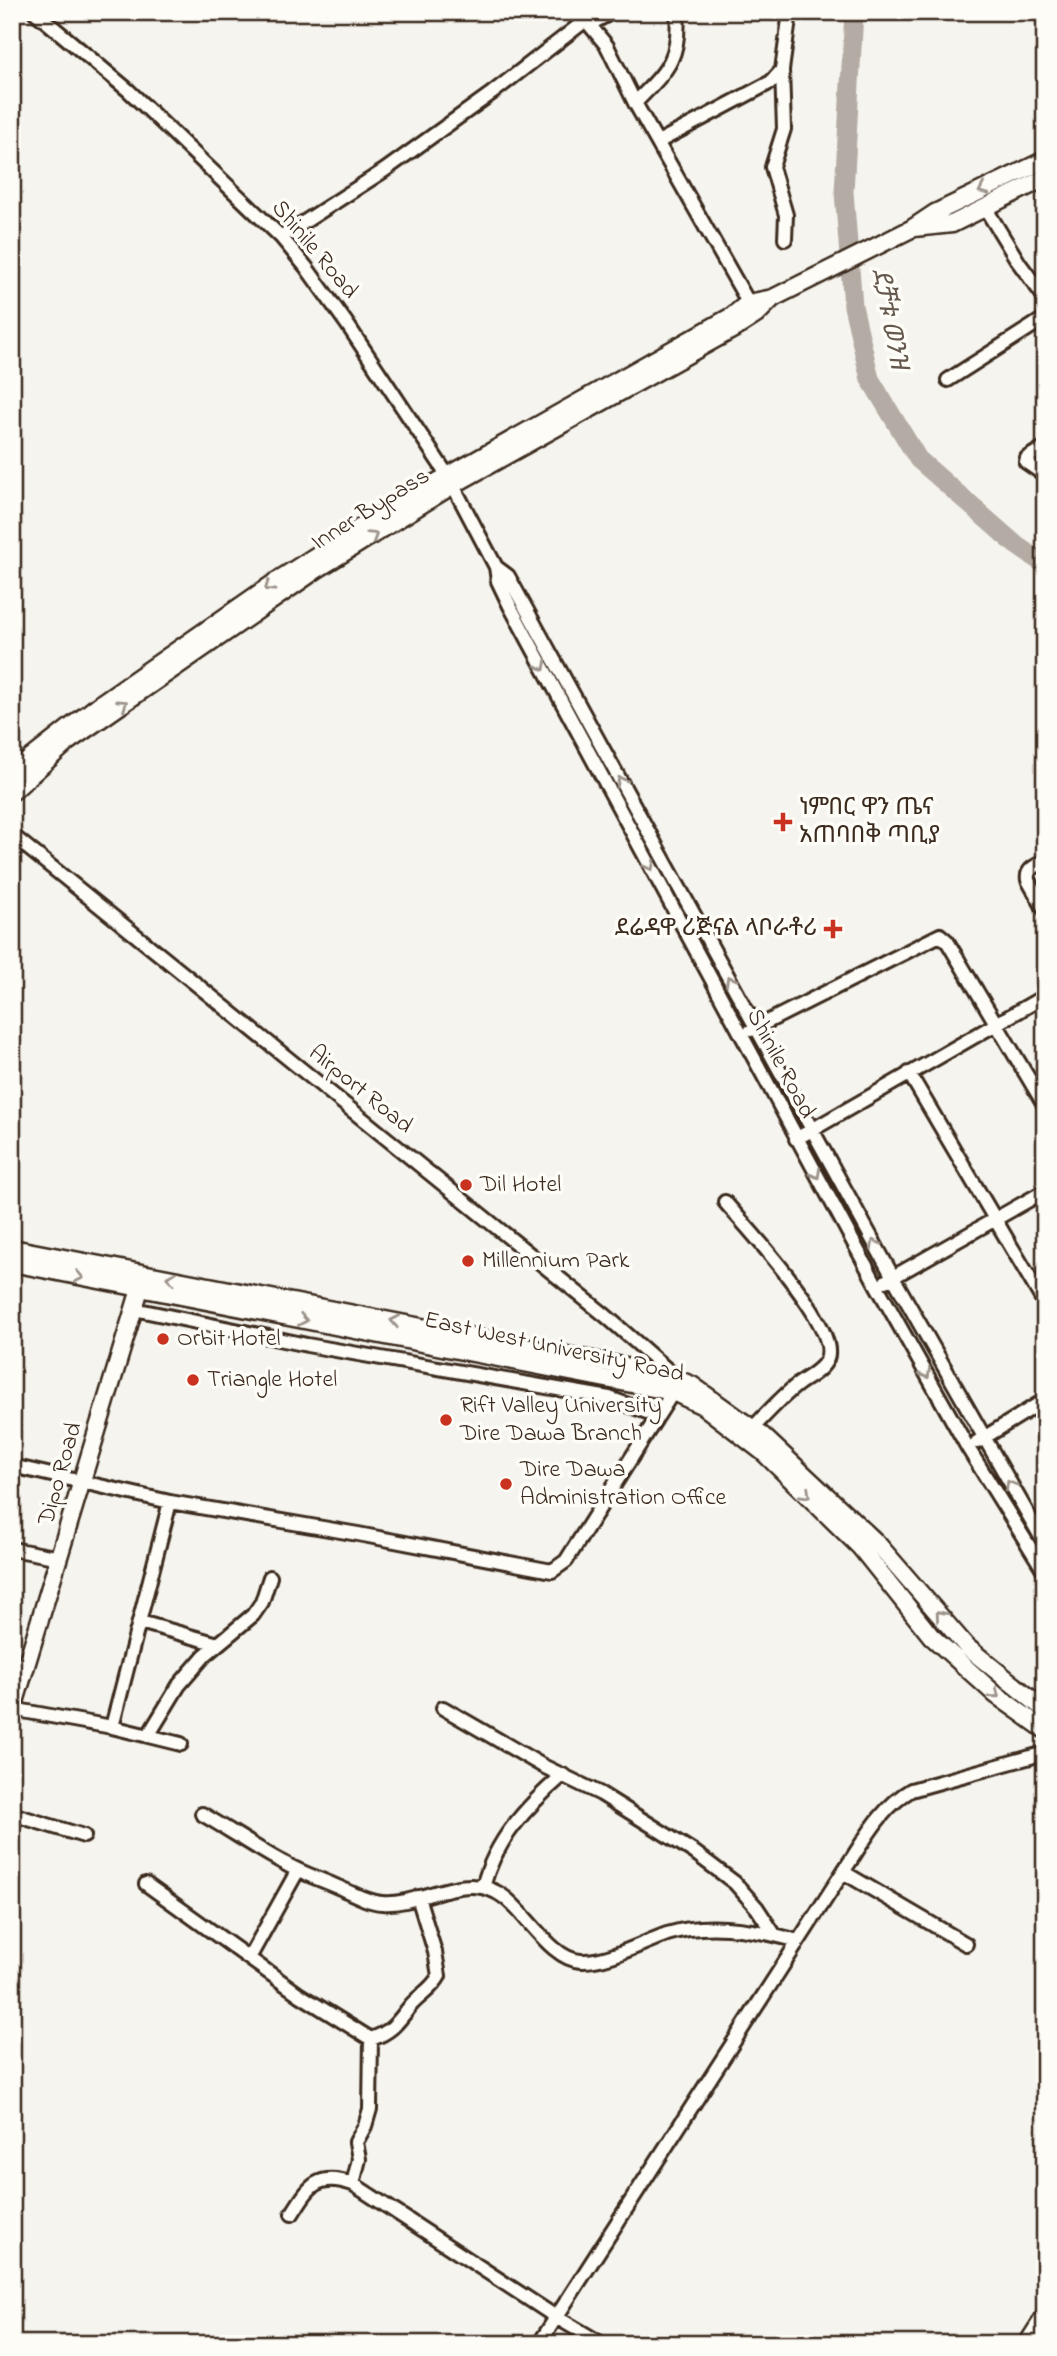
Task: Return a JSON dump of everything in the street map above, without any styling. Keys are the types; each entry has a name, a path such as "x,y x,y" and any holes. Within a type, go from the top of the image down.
{"main road":[{"name":"Inner Bypass","path":"12,773 101,703 313,565 450,481 752,309 911,229 935,213 1045,160"},
{"name":"Inner Bypass","path":"911,229 952,224 1043,183"},
{"name":"Inner Bypass","path":"12,792 69,741 313,565"},
{"name":"East West University Road","path":"12,1248 142,1281"},
{"name":"East West University Road","path":"12,1263 142,1281 613,1364 676,1386 692,1385 869,1535 967,1647 1045,1710"},
{"name":"Dipo Road","path":"13,1710 142,1281"},
{"name":"East West University Road","path":"748,1433 860,1546 931,1636 996,1695 1045,1730"},
{"path":"971,1673 983,1660"},
{"path":"1027,2344 1045,2316"}],"street":[{"name":"Shinile Road","path":"35,12 128,90 281,237 323,288 450,481 496,567 498,581 510,606 796,1139 968,1448 1045,1572"},
{"path":"281,237 385,170 585,19 612,12"},
{"path":"635,103 672,62 677,12"},
{"path":"785,239 786,215 772,167 784,129 782,70 789,14"},
{"path":"585,19 607,46 635,103 752,309"},
{"path":"658,142 765,85 782,70"},
{"path":"765,85 783,95"},
{"path":"986,209 1045,298"},
{"path":"948,380 1045,318"},
{"path":"1045,447 1027,458 1026,462 1045,475"},
{"name":"Shinile Road","path":"496,567 508,576 893,1277 1045,1544"},
{"name":"Airport Road","path":"12,835 606,1316 676,1386"},
{"path":"1045,861 1027,874 1045,910"},
{"path":"741,1036 940,936 947,941 1045,1107"},
{"path":"796,1139 1045,996"},
{"path":"909,1073 1045,1304"},
{"path":"877,1286 1045,1191"},
{"path":"725,1202 797,1288 815,1315 828,1349 827,1359 820,1368 795,1386 748,1433"},
{"path":"134,1309 307,1345 608,1398 658,1416"},
{"path":"12,1466 170,1502 552,1571 566,1561 676,1386"},
{"path":"968,1448 1045,1400"},
{"path":"112,1727 170,1502"},
{"path":"12,1549 60,1558"},
{"path":"148,1736 179,1685 205,1655 253,1615 262,1602 270,1577"},
{"path":"140,1622 218,1644"},
{"path":"443,1708 601,1794 694,1852 734,1883 757,1908 774,1934"},
{"path":"13,1710 112,1727 181,1744"},
{"path":"539,2344 798,1941 887,1808 911,1790 1045,1753"},
{"path":"483,1887 489,1863 500,1843 531,1803 563,1775"},
{"path":"12,1814 84,1836"},
{"path":"202,1814 298,1870 367,1900 384,1903 463,1886 496,1891 546,1940 570,1958 579,1961 628,1950 684,1930 742,1928 798,1941"},
{"path":"249,1958 298,1870"},
{"path":"843,1872 966,1944"},
{"path":"249,1958 146,1884 300,1995 371,2039"},
{"path":"371,2039 389,2032 400,2022 413,2003 427,1992 439,1976 435,1952 418,1897"},
{"path":"353,2184 359,2159 356,2142 370,2109 371,2039"},
{"path":"292,2214 302,2195 319,2181 334,2177 353,2184 601,2344"}],"waterway":[{"name":"ደቻቱ ወንዝ","path":"854,12 844,192 853,306 870,379 918,459 1016,545 1045,565"}],"place":[{"name":"ነምበር ዋን ጤና አጠባበቅ ጣቢያ","path":"783,822"},
{"name":"ደሬዳዋ ሪጅናል ላቦራቶሪ","path":"833,929"},
{"name":"Dil Hotel","path":"466,1185"},
{"name":"Millennium Park","path":"468,1261"},
{"name":"Orbit Hotel","path":"163,1339"},
{"name":"Triangle Hotel","path":"193,1380"},
{"name":"Rift Valley University Dire Dawa Branch","path":"446,1420"},
{"name":"Dire Dawa Administration Office","path":"506,1484"}]}
